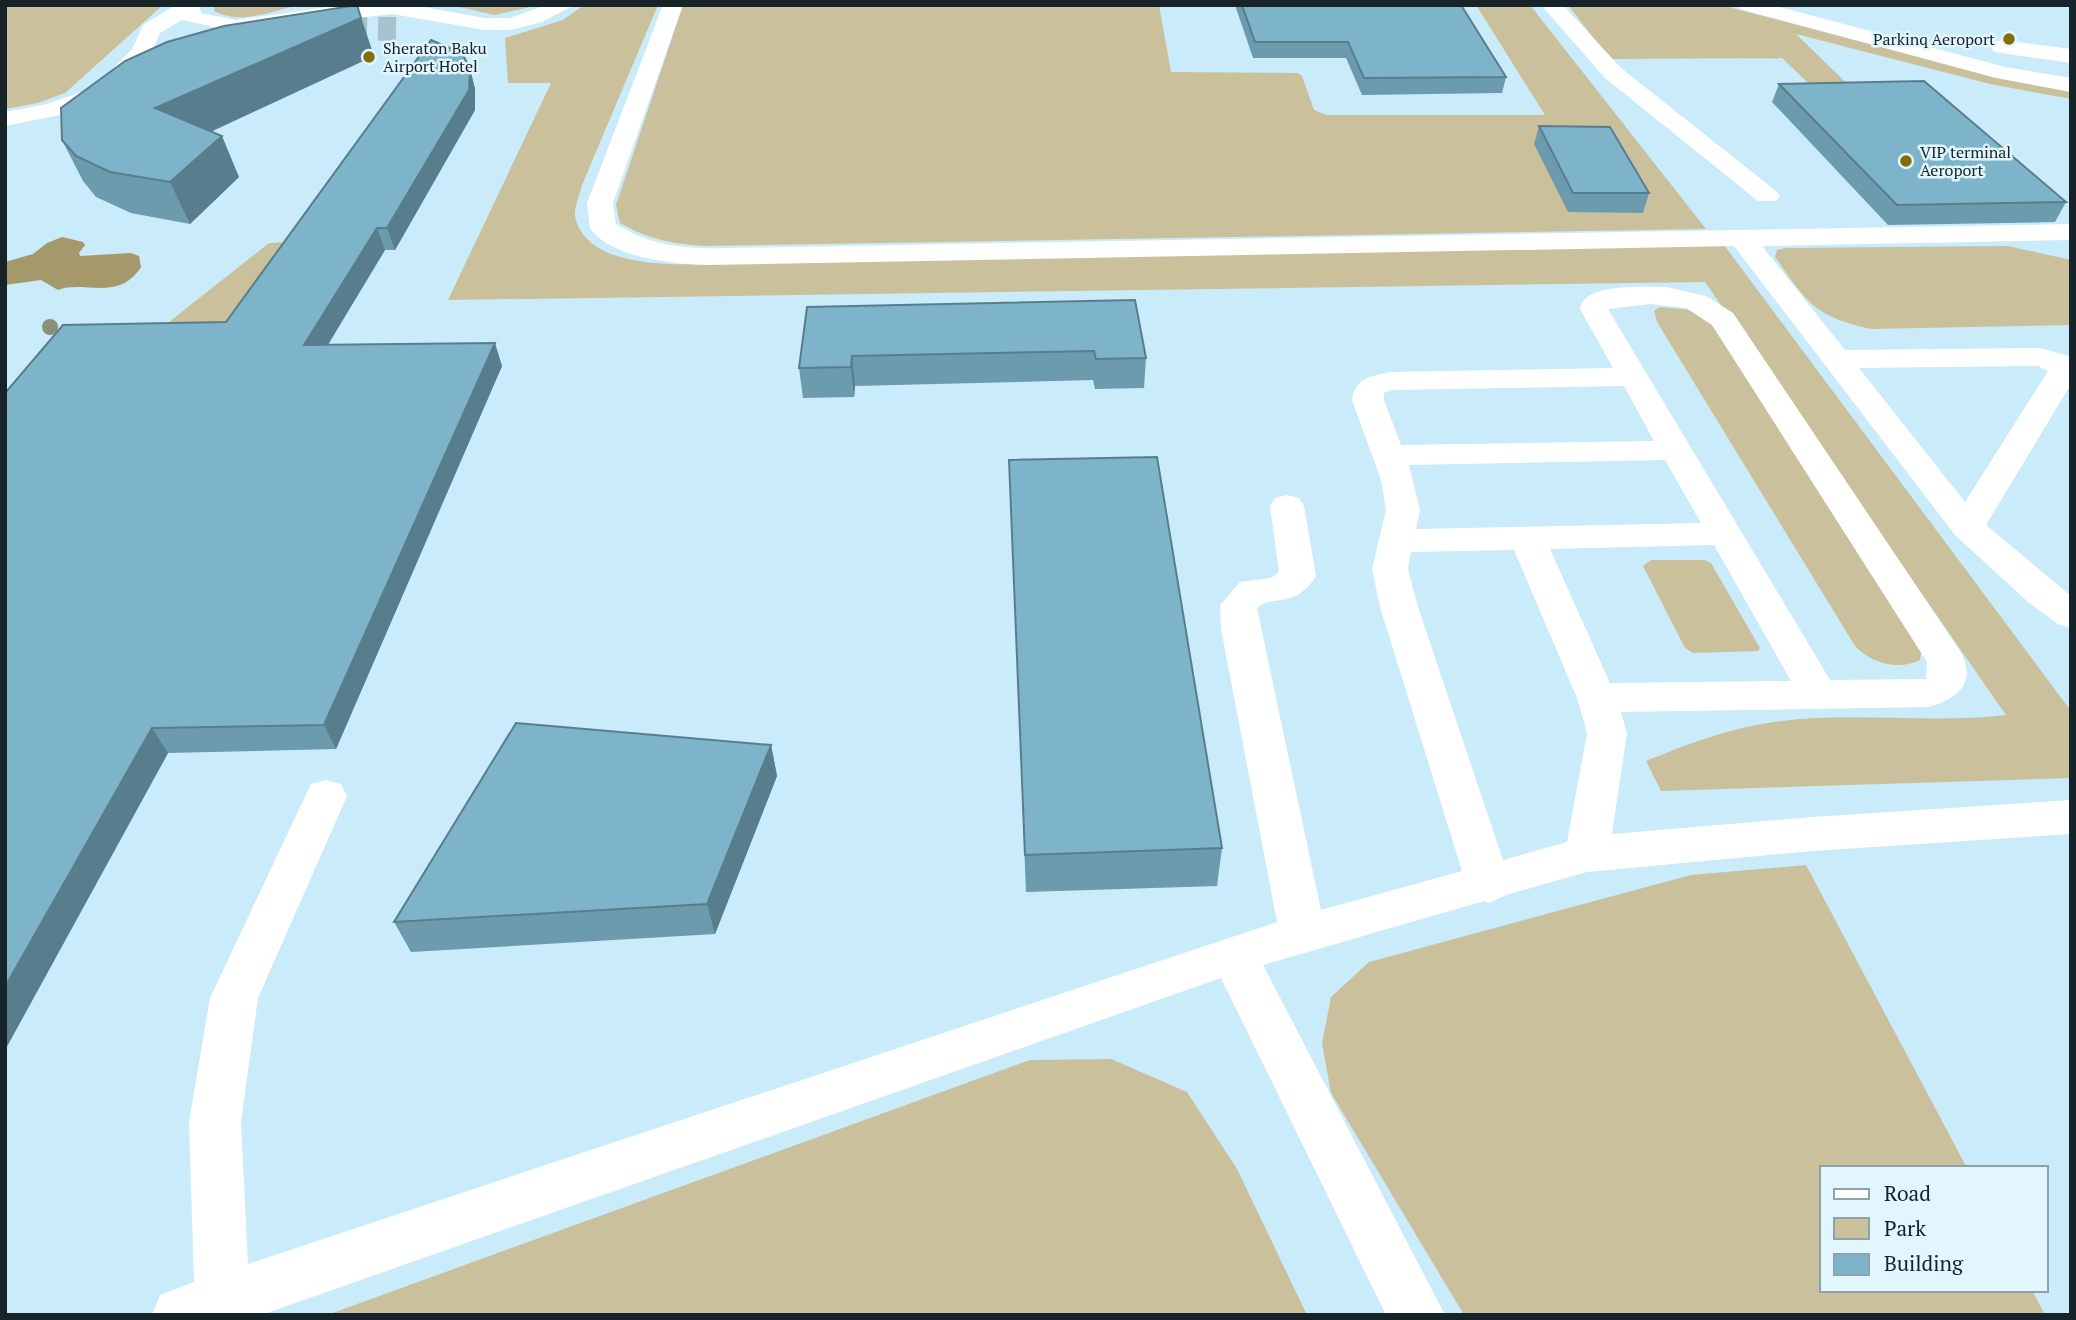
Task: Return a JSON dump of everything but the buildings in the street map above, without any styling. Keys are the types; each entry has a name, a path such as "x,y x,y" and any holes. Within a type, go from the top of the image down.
{"lane":[{"path":"396,29 535,19 564,5"},
{"path":"673,5 600,203 603,228 623,243 651,252 680,256 787,255 2071,232"},
{"path":"1551,5 1613,73 1768,196"},
{"path":"1749,5 1990,64 2071,78"},
{"path":"1749,5 2004,73 2071,85"},
{"path":"1789,5 1989,55 2071,68"},
{"path":"1822,5 1901,24"},
{"path":"5,119 52,110 103,92 142,51 151,30 188,6 191,18 236,26 343,28"},
{"path":"142,51 205,29 345,10 392,8 485,24"},
{"path":"1983,43 2071,56"},
{"path":"1741,237 1967,527 2041,593 2071,615"},
{"path":"1597,698 1929,693 1940,689 1947,679 1946,661 1723,319 1710,307 1686,297 1601,299 1595,302 1594,309 1818,694"},
{"path":"1836,359 2041,357 2062,364 2063,371 1967,527"},
{"path":"1489,885 1399,607 1390,569 1403,510 1398,480 1368,400 1369,390 1376,384 1391,381 1635,377"},
{"path":"1389,455 1676,450"},
{"path":"1287,506 1298,576 1280,590 1253,591 1238,605 1240,629 1303,935"},
{"path":"1397,541 1723,534"},
{"path":"1527,538 1597,698 1607,733 1587,854"},
{"path":"326,796 234,998 215,1122 201,1308 1233,954 1489,885 1587,854 1813,834 2071,817"},
{"path":"1233,954 1364,1217 1417,1315"}],"green space":[{"path":"5,5 163,5 65,93 38,103 5,109"},
{"path":"215,5 301,5 257,16 236,17 214,11"},
{"path":"451,5 539,5 494,15"},
{"path":"584,5 658,5 582,185 575,209 575,216 584,236 601,249 624,258 650,263 706,264 1724,245 2071,711 2071,778 1661,791 1646,761 1741,728 1803,719 2006,715 1705,282 448,300 551,83 508,83 505,38 563,20"},
{"path":"683,5 1159,5 1171,72 1298,73 1302,76 1314,110 1327,115 1545,115 1476,5 1530,5 1706,229 704,246 671,242 650,237 620,223 616,205"},
{"path":"1568,5 1721,5 1943,63 2071,90 2071,99 1990,84 1796,34 1865,101 1827,101 1782,58 1610,59"},
{"path":"293,242 225,339 145,341 269,243"},
{"path":"2008,246 2071,260 2071,325 1872,329 1824,313 1804,296 1775,257 1777,250 1786,248"},
{"path":"1659,307 1693,310 1709,320 1922,647 1920,660 1903,665 1885,664 1869,657 1855,646 1657,322 1654,311"},
{"path":"1651,560 1705,560 1711,563 1760,648 1758,651 1693,653 1685,648 1643,566"},
{"path":"1806,865 1966,1166 1820,1166 1820,1292 2033,1292 2045,1315 1464,1315 1331,1093 1322,1043 1331,997 1369,962 1691,875"},
{"path":"1111,1059 1187,1092 1237,1169 1307,1315 327,1315 1030,1060"}],"shaded area":[{"path":"62,237 83,242 85,245 79,253 80,256 131,253 139,256 141,267 132,278 112,287 58,290 41,280 5,285 5,262 33,254 47,243"}],"tunnel":[{"path":"343,28 396,29"}],"place":[{"name":"Parkinq Aeroport","path":"2009,39"},
{"name":"Sheraton Baku Airport Hotel","path":"369,57"},
{"name":"VIP terminal Aeroport","path":"1906,161"}]}
